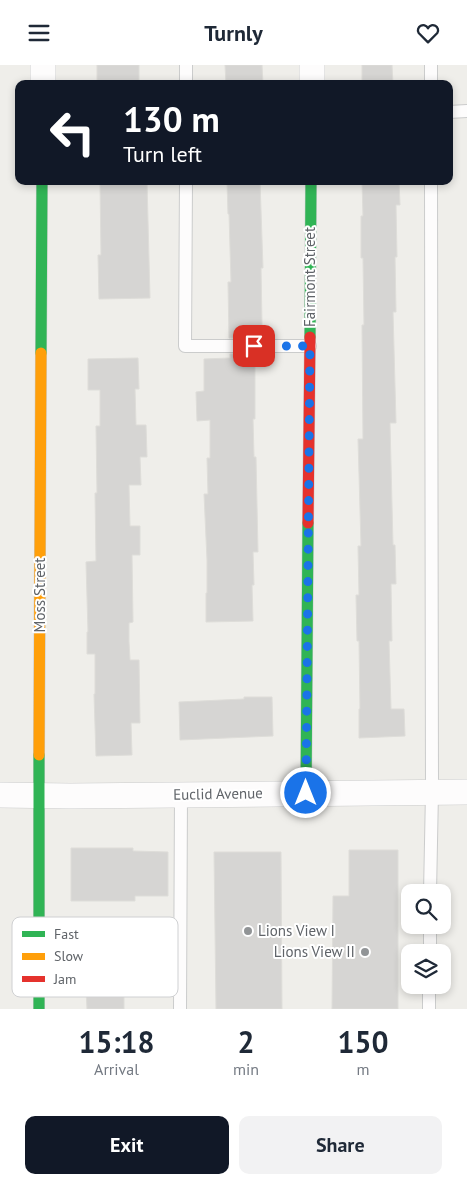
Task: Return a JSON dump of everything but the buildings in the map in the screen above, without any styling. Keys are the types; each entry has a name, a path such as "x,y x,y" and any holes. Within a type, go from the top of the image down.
{"street":[{"path":"43,65 43,80"},
{"path":"312,65 312,80"},
{"name":"Moss Street","path":"39,917 42,185"},
{"name":"Fairmont Street","path":"306,793 311,185"},
{"name":"Euclid Avenue","path":"0,795 181,795 467,791"}],"lane":[{"path":"186,65 186,80"},
{"path":"431,65 431,80"},
{"path":"453,111 467,111"},
{"path":"186,185 185,346 310,346"},
{"path":"430,884 432,792 431,185"},
{"path":"180,1009 181,795"},
{"path":"429,994 429,1009"}],"traffic: fast":[{"path":"41,353 42,185"},
{"path":"310,337 311,185"},
{"path":"306,793 308,523"},
{"path":"39,755 39,917"},
{"path":"39,997 39,1009"}],"traffic: slow":[{"path":"39,755 41,353"}],"traffic: jam":[{"path":"308,523 310,337"}],"place":[{"name":"Lions View I","path":"248,931"},
{"name":"Lions View II","path":"365,952"}],"route":[{"path":"254,346 310,346 306,793"}]}
